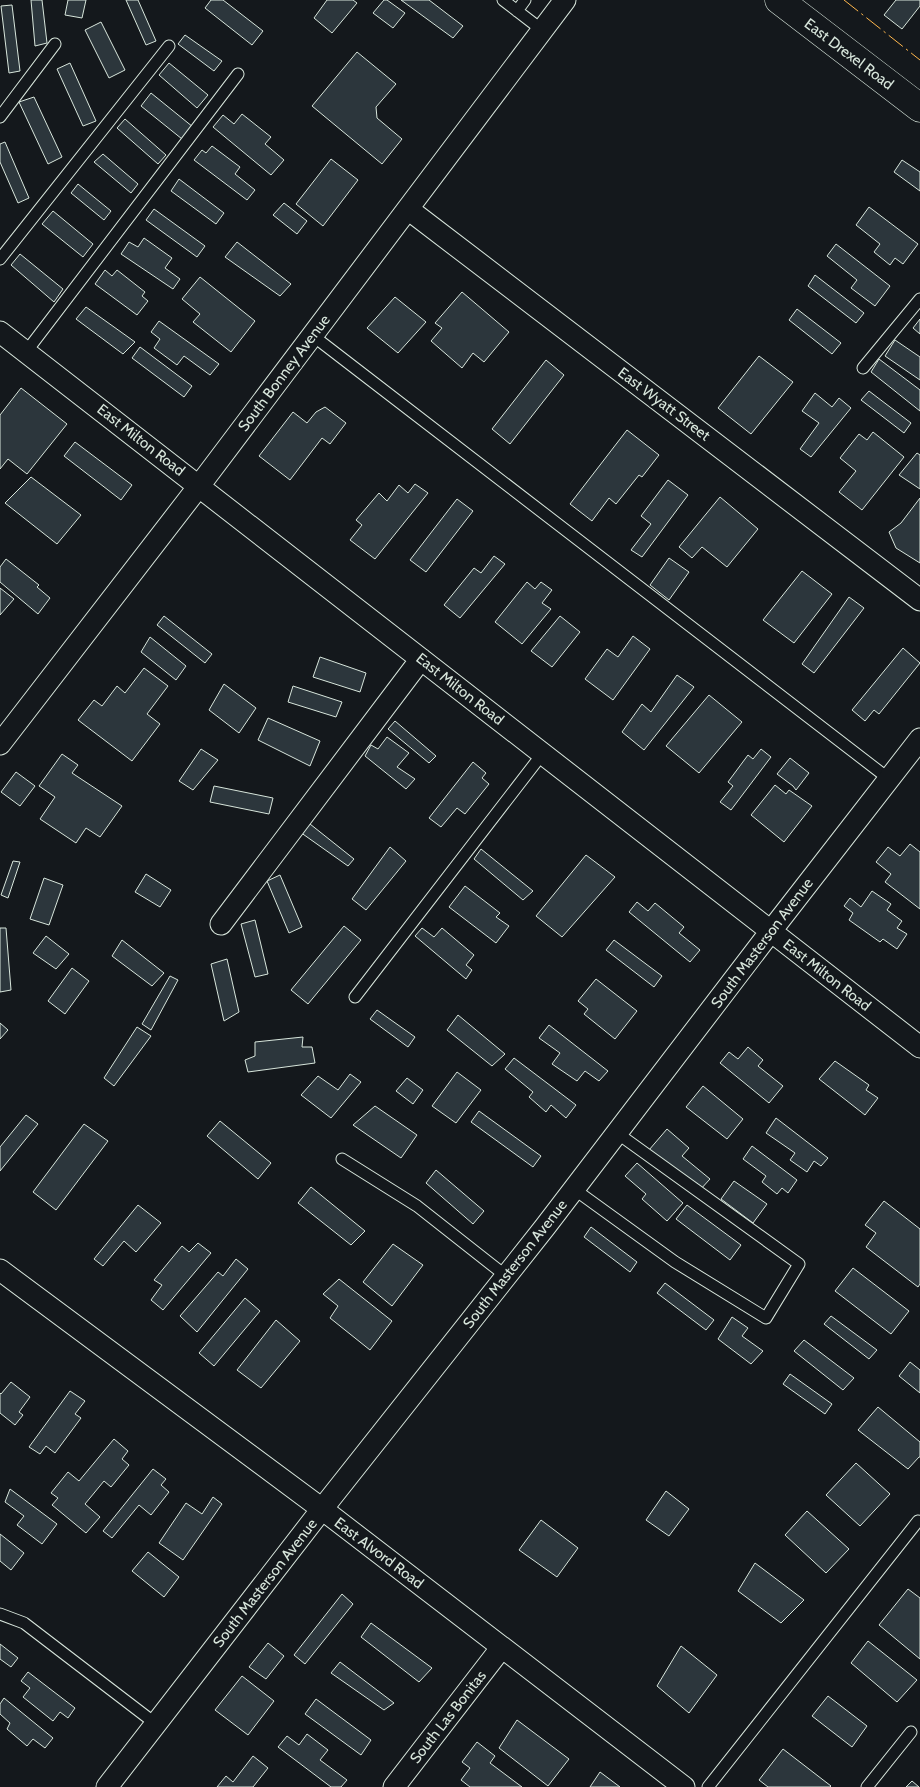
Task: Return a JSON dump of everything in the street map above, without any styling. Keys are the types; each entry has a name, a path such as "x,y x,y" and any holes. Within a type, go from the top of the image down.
{"street":[{"name":"South Bonney Avenue","path":"0,744 199,486 565,0"},
{"name":"East Drexel Road","path":"779,0 920,108"},
{"name":"East Wyatt Street","path":"408,209 920,600"},
{"name":"East Milton Road","path":"0,332 920,1047"},
{"path":"221,924 421,658"},
{"name":"South Masterson Avenue","path":"108,1787 322,1510 574,1190 920,739"},
{"name":"East Alvord Road","path":"0,1270 322,1510 680,1786"},
{"name":"South Las Bonitas","path":"394,1787 502,1647"}],"lane":[{"path":"503,0 542,30"},
{"path":"517,11 525,0"},
{"path":"0,117 55,44"},
{"path":"0,259 169,46"},
{"path":"26,352 238,74"},
{"path":"862,368 920,299"},
{"path":"312,335 889,779"},
{"path":"356,997 543,754"},
{"path":"574,1190 675,1262 766,1318 799,1264 617,1133"},
{"path":"342,1159 417,1206 506,1276"},
{"path":"708,1787 918,1520"},
{"path":"0,1614 24,1623 156,1724"},
{"path":"867,1787 911,1732"}],"building":[{"path":"31,0 42,0 47,43 35,46"},
{"path":"68,0 86,0 82,18 65,15"},
{"path":"126,0 138,0 156,41 146,45"},
{"path":"211,0 223,0 263,31 252,45 205,8"},
{"path":"327,0 353,0 357,3 332,33 314,18"},
{"path":"384,0 387,0 405,13 393,28 373,13"},
{"path":"401,0 429,0 463,26 453,38"},
{"path":"896,0 920,0 920,6 902,29 884,15"},
{"path":"12,5 20,71 9,73 1,6"},
{"path":"101,22 125,70 109,78 85,30"},
{"path":"185,35 222,61 214,71 178,44"},
{"path":"357,52 396,84 376,107 377,118 402,139 382,164 312,106"},
{"path":"70,63 96,121 83,126 57,69"},
{"path":"169,63 208,95 197,108 159,75"},
{"path":"151,93 193,127 182,139 141,106"},
{"path":"34,97 62,157 48,164 19,102"},
{"path":"242,114 271,137 265,144 284,160 271,175 213,127 223,115 234,124"},
{"path":"125,119 166,155 158,164 117,128"},
{"path":"5,142 29,198 18,203 0,162 0,144"},
{"path":"212,146 240,167 235,174 255,190 247,200 194,160 202,150 206,153"},
{"path":"103,154 138,184 131,193 94,162"},
{"path":"331,159 358,180 323,226 296,204"},
{"path":"902,160 920,172 920,191 894,172"},
{"path":"179,179 224,213 216,224 171,191"},
{"path":"78,184 111,211 104,220 71,193"},
{"path":"284,203 307,221 297,234 273,215"},
{"path":"869,207 918,244 903,264 895,258 890,265 874,252 880,244 856,225"},
{"path":"154,209 205,246 197,257 146,220"},
{"path":"53,211 93,244 83,257 42,224"},
{"path":"144,238 172,258 165,268 180,279 173,289 121,254 129,242 138,247"},
{"path":"237,242 291,284 280,296 225,257"},
{"path":"836,244 890,286 875,306 851,288 857,280 827,256"},
{"path":"20,254 63,289 54,302 11,265"},
{"path":"105,270 112,276 117,270 145,292 142,296 148,301 137,315 95,284"},
{"path":"815,275 864,313 856,323 808,286"},
{"path":"200,277 255,321 231,352 193,322 200,314 182,299"},
{"path":"462,292 509,332 484,362 473,353 462,368 431,341 442,328 435,323"},
{"path":"395,297 426,322 398,353 367,328"},
{"path":"86,307 135,342 123,354 76,319"},
{"path":"797,309 841,343 832,354 789,320"},
{"path":"920,319 920,334 913,328"},
{"path":"159,321 219,364 210,375 184,356 177,365 154,348 160,339 151,332"},
{"path":"895,340 920,357 920,380 885,356"},
{"path":"140,347 192,386 184,397 132,358"},
{"path":"759,356 793,382 751,434 718,408"},
{"path":"879,359 920,390 920,411 871,372"},
{"path":"546,360 564,375 510,444 492,429"},
{"path":"21,388 67,424 27,474 8,459 0,469 0,415"},
{"path":"869,391 911,423 904,433 861,400"},
{"path":"815,393 832,407 839,398 851,408 811,457 800,449 819,423 802,411"},
{"path":"325,407 346,423 330,444 322,438 290,480 259,456 293,412 307,423 316,412"},
{"path":"627,430 659,455 642,477 639,475 616,504 609,498 592,521 570,504"},
{"path":"873,432 904,457 862,510 839,492 856,471 840,458 859,434 867,440"},
{"path":"75,442 132,485 121,500 64,456"},
{"path":"917,453 920,455 920,489 899,475"},
{"path":"31,477 81,515 57,544 5,503"},
{"path":"668,480 688,495 642,557 631,550 651,524 641,516"},
{"path":"415,484 428,493 375,559 350,540 362,525 356,520 379,493 387,501 399,485 408,493"},
{"path":"720,497 758,529 727,567 702,547 692,558 679,547"},
{"path":"920,498 920,563 896,548 889,532 901,523"},
{"path":"457,499 473,511 426,572 410,560"},
{"path":"494,556 505,564 460,618 444,605 474,568 481,573"},
{"path":"669,558 689,572 669,600 650,585"},
{"path":"6,559 39,585 37,587 50,598 38,614 0,582 0,567"},
{"path":"802,571 832,594 794,643 763,620"},
{"path":"527,582 535,589 541,582 552,590 542,603 551,609 522,644 495,622"},
{"path":"0,588 14,599 0,615"},
{"path":"849,597 864,608 814,673 802,664"},
{"path":"164,616 212,654 205,663 157,625"},
{"path":"560,616 580,632 552,667 531,651"},
{"path":"633,636 650,649 613,700 585,679 607,649 618,657"},
{"path":"150,637 186,666 176,680 141,652"},
{"path":"903,648 920,663 879,714 874,710 865,721 852,710"},
{"path":"320,657 366,673 360,692 313,677"},
{"path":"144,668 168,686 147,714 160,724 132,761 78,720 94,700 102,706 117,686 125,693"},
{"path":"677,675 694,687 644,750 622,732 642,704 651,712"},
{"path":"224,684 256,708 239,733 209,710"},
{"path":"293,686 342,702 336,717 288,702"},
{"path":"709,695 742,722 699,773 666,746"},
{"path":"268,718 320,741 310,766 258,740"},
{"path":"395,721 436,756 429,763 388,729"},
{"path":"387,737 409,753 397,767 415,779 406,789 365,756 371,745 378,749"},
{"path":"201,749 218,760 193,790 179,781"},
{"path":"761,749 771,757 731,810 720,802 733,786 728,782 748,755 753,759"},
{"path":"62,754 78,765 72,773 122,806 100,837 86,828 76,843 40,819 55,797 39,786"},
{"path":"790,758 809,773 796,790 777,774"},
{"path":"473,762 486,773 482,778 489,784 465,814 457,808 441,827 429,818"},
{"path":"16,772 35,786 20,806 1,792"},
{"path":"775,785 786,794 789,790 812,806 784,842 751,815"},
{"path":"214,786 273,798 269,814 210,802"},
{"path":"310,824 354,859 348,866 300,832"},
{"path":"910,844 920,852 920,909 885,882 891,874 876,862 888,847 900,856"},
{"path":"390,847 406,861 366,910 352,899"},
{"path":"481,849 533,891 523,900 474,859"},
{"path":"586,855 615,877 562,937 536,916"},
{"path":"13,861 20,862 8,898 1,895"},
{"path":"146,874 171,890 160,907 135,892"},
{"path":"280,875 302,927 289,933 267,881"},
{"path":"44,878 63,885 49,925 30,919"},
{"path":"465,886 500,913 496,917 509,926 496,943 449,907"},
{"path":"872,891 891,904 887,910 902,921 897,928 907,934 897,949 883,939 880,942 849,920 853,913 844,906 850,898 861,907"},
{"path":"637,902 648,911 655,903 684,927 679,933 700,950 690,962 629,912"},
{"path":"255,920 268,974 255,977 241,924"},
{"path":"344,926 361,940 308,1004 291,990"},
{"path":"0,928 6,928 11,990 0,992"},
{"path":"422,928 434,937 442,928 474,955 466,965 472,970 466,979 415,936"},
{"path":"46,936 69,954 56,969 33,953"},
{"path":"122,940 164,973 152,986 112,956"},
{"path":"614,940 662,976 654,987 606,950"},
{"path":"227,959 239,1012 224,1021 211,964"},
{"path":"72,968 89,981 65,1014 48,1001"},
{"path":"170,976 178,980 151,1030 142,1024"},
{"path":"596,979 637,1011 615,1039 584,1014 588,1009 578,1001"},
{"path":"377,1010 415,1037 408,1047 370,1019"},
{"path":"458,1015 505,1054 492,1066 447,1030"},
{"path":"0,1023 8,1030 0,1039"},
{"path":"549,1025 608,1071 599,1081 585,1071 577,1081 552,1064 560,1053 539,1038"},
{"path":"137,1027 151,1036 114,1086 104,1078"},
{"path":"303,1037 302,1047 312,1047 315,1063 248,1072 245,1060 255,1056 255,1042"},
{"path":"748,1047 763,1060 758,1066 783,1086 769,1103 720,1063 729,1052 738,1059"},
{"path":"514,1058 576,1105 566,1118 551,1105 546,1112 529,1097 533,1092 505,1069"},
{"path":"835,1061 869,1085 866,1090 878,1098 865,1115 819,1079"},
{"path":"457,1072 481,1090 456,1123 432,1106"},
{"path":"350,1074 361,1082 331,1118 301,1095 318,1076 338,1090"},
{"path":"407,1078 423,1090 413,1104 396,1091"},
{"path":"703,1086 743,1119 727,1139 686,1107"},
{"path":"375,1106 417,1135 401,1158 353,1125"},
{"path":"479,1111 541,1156 533,1167 471,1122"},
{"path":"26,1115 38,1124 0,1171 0,1147"},
{"path":"776,1118 828,1158 821,1166 814,1161 807,1172 790,1160 795,1153 766,1133"},
{"path":"220,1121 271,1163 258,1179 207,1136"},
{"path":"84,1124 108,1141 56,1210 33,1192"},
{"path":"667,1129 689,1148 682,1156 710,1179 699,1191 649,1150"},
{"path":"752,1146 797,1180 788,1193 782,1188 777,1194 762,1182 766,1176 743,1159"},
{"path":"637,1163 683,1203 667,1221 642,1199 646,1194 625,1176"},
{"path":"436,1170 484,1211 473,1224 426,1183"},
{"path":"734,1181 767,1204 753,1223 721,1199"},
{"path":"311,1187 365,1231 351,1245 298,1203"},
{"path":"884,1201 920,1229 920,1284 918,1287 866,1247 876,1233 865,1225"},
{"path":"138,1205 161,1223 136,1252 124,1241 103,1266 94,1259"},
{"path":"687,1205 741,1245 730,1260 676,1219"},
{"path":"591,1227 637,1262 630,1272 584,1237"},
{"path":"198,1243 211,1253 163,1310 151,1300 162,1285 154,1280 182,1246 189,1252"},
{"path":"393,1244 423,1265 392,1306 363,1282"},
{"path":"236,1259 248,1269 197,1332 180,1316 218,1272 223,1276"},
{"path":"853,1268 909,1311 891,1334 835,1291"},
{"path":"339,1279 392,1321 370,1350 330,1318 338,1306 323,1294"},
{"path":"665,1283 714,1320 706,1330 657,1293"},
{"path":"245,1298 260,1311 214,1366 199,1353"},
{"path":"831,1316 877,1350 869,1359 824,1324"},
{"path":"732,1317 748,1328 742,1336 763,1351 751,1364 718,1339"},
{"path":"276,1320 300,1341 261,1388 237,1370"},
{"path":"804,1340 854,1378 843,1390 794,1351"},
{"path":"910,1362 920,1370 920,1393 899,1376"},
{"path":"790,1374 832,1404 825,1414 783,1384"},
{"path":"11,1382 30,1397 19,1412 23,1415 15,1425 0,1413 0,1393"},
{"path":"70,1391 85,1401 75,1414 81,1418 55,1453 46,1446 40,1454 29,1447"},
{"path":"878,1407 920,1442 920,1457 908,1469 858,1430"},
{"path":"114,1439 128,1451 122,1459 129,1465 111,1487 104,1481 85,1504 100,1517 86,1533 52,1505 58,1498 51,1493 68,1472 79,1481"},
{"path":"856,1463 890,1494 860,1526 826,1495"},
{"path":"153,1469 166,1479 161,1485 169,1492 151,1515 139,1505 112,1538 103,1531"},
{"path":"10,1489 57,1524 42,1544 17,1525 24,1516 5,1502"},
{"path":"666,1491 689,1509 669,1536 646,1520"},
{"path":"213,1497 222,1504 183,1560 159,1543 186,1503 202,1514"},
{"path":"807,1511 849,1549 826,1573 785,1535"},
{"path":"541,1520 578,1548 557,1577 519,1550"},
{"path":"0,1534 24,1553 11,1570 0,1561"},
{"path":"148,1552 179,1577 164,1597 132,1571"},
{"path":"755,1563 804,1600 781,1623 738,1591"},
{"path":"908,1589 920,1598 920,1659 879,1625"},
{"path":"342,1594 353,1604 305,1664 294,1655"},
{"path":"371,1623 432,1668 419,1682 361,1637"},
{"path":"868,1641 917,1680 897,1702 851,1663"},
{"path":"268,1643 284,1656 266,1679 249,1667"},
{"path":"0,1644 18,1658 11,1667 0,1659"},
{"path":"681,1646 717,1675 689,1713 657,1686"},
{"path":"340,1662 394,1703 384,1710 331,1673"},
{"path":"28,1672 75,1708 68,1718 60,1712 53,1721 23,1697 30,1688 21,1681"},
{"path":"242,1676 274,1701 248,1735 215,1710"},
{"path":"828,1696 867,1726 852,1747 812,1716"},
{"path":"4,1698 53,1738 45,1748 33,1739 27,1746 7,1729 10,1723 0,1714 0,1704"},
{"path":"316,1699 371,1740 361,1755 305,1714"},
{"path":"517,1720 569,1759 548,1786 499,1748"},
{"path":"307,1734 328,1750 320,1760 347,1780 341,1787 331,1787 278,1747 287,1736 299,1745"},
{"path":"477,1742 495,1756 490,1763 522,1787 470,1787 461,1780 470,1768 462,1762"},
{"path":"783,1749 831,1786 768,1787 759,1780"},
{"path":"253,1756 268,1768 253,1787 217,1787 226,1776 233,1782"},
{"path":"600,1772 620,1787 590,1787"},
{"path":"912,1781 919,1787 906,1787"}],"power":[{"path":"844,0 920,60"}]}
